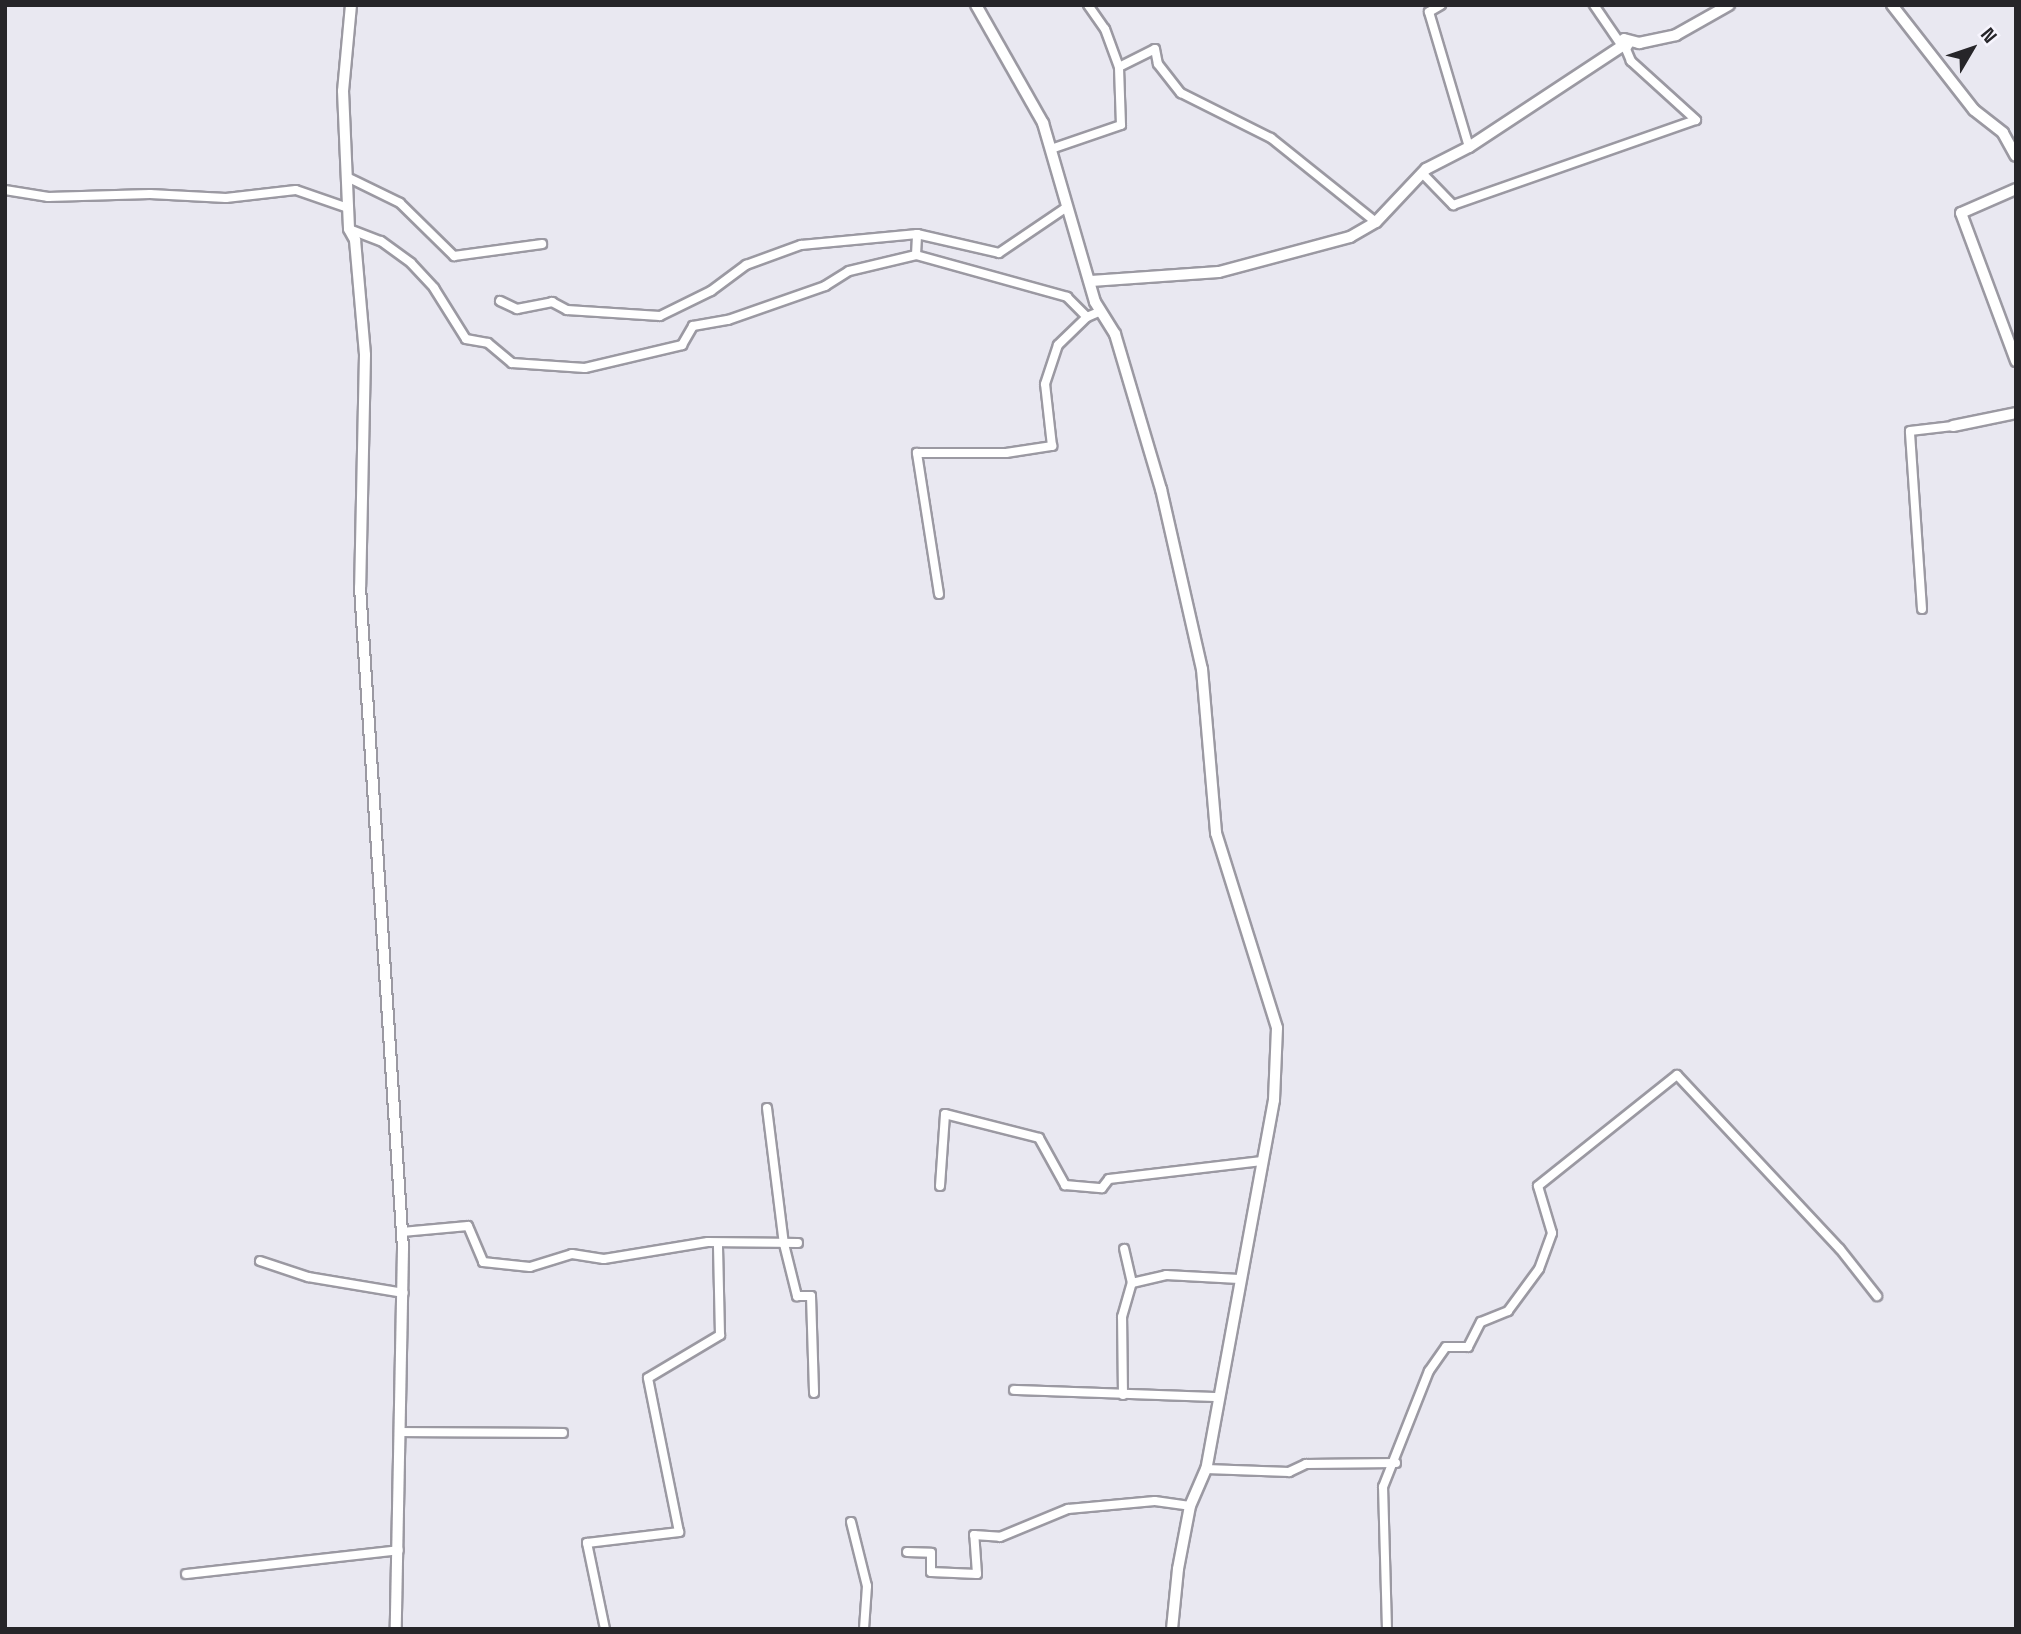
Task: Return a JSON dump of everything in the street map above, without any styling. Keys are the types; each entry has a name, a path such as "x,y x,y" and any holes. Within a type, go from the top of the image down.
{"street":[{"path":"351,5 343,91 349,229 355,240 365,355 360,587 404,1293 396,1629"},
{"path":"976,5 1043,123 1098,307 1115,334 1161,489 1202,669 1216,833 1277,1028 1274,1100 1206,1469 1190,1506 1172,1629"},
{"path":"1051,149 1121,125 1119,67 1105,29 1088,5"},
{"path":"1441,5 1429,12 1469,147"},
{"path":"1422,173 1453,205 1696,120 1631,61 1626,43 1594,5"},
{"path":"1091,281 1219,272 1350,237 1376,222 1422,173 1469,147 1626,43 1676,35 1729,5"},
{"path":"1892,5 1975,110 2003,133 2016,156"},
{"path":"1119,67 1155,49 1158,64 1181,93 1271,138 1376,222"},
{"path":"347,177 400,203 454,256 542,244"},
{"path":"2016,189 1961,213 2016,362"},
{"path":"5,190 48,197 150,194 226,198 296,190 348,208"},
{"path":"500,301 517,309 552,302 567,310 660,316 711,291 746,265 801,245 917,234 999,253 1067,207"},
{"path":"349,229 382,242 411,263 434,288 466,339 488,343 512,363 585,369 682,345 693,326 728,320 825,286 849,271 916,254 1067,297 1087,317"},
{"path":"916,254 917,234"},
{"path":"939,594 917,453 1006,453 1052,446 1045,384 1058,345 1098,307"},
{"path":"1922,609 1910,431 1953,426 2016,413"},
{"path":"1387,1629 1383,1486 1396,1463 1395,1455 1429,1371 1446,1347 1468,1347 1481,1322 1508,1311 1539,1269 1552,1233 1538,1186 1676,1075 1840,1249 1877,1296"},
{"path":"767,1108 784,1244 797,1296 811,1296 814,1393"},
{"path":"940,1186 945,1114 1039,1139 1065,1185 1102,1188 1109,1180 1262,1161"},
{"path":"402,1233 468,1226 482,1262 530,1267 572,1254 604,1259 708,1242 797,1243"},
{"path":"605,1629 587,1543 679,1532 648,1378 720,1335 718,1244"},
{"path":"1123,1395 1122,1317 1132,1283 1124,1249"},
{"path":"260,1261 308,1277 404,1293"},
{"path":"1132,1283 1166,1275 1239,1279"},
{"path":"1014,1390 1218,1398"},
{"path":"399,1432 563,1433"},
{"path":"1206,1469 1289,1472 1306,1464 1396,1463"},
{"path":"907,1552 931,1553 931,1572 977,1574 974,1535 1000,1537 1068,1509 1155,1501 1190,1506"},
{"path":"851,1522 867,1586 864,1629"},
{"path":"186,1574 399,1550"}]}
